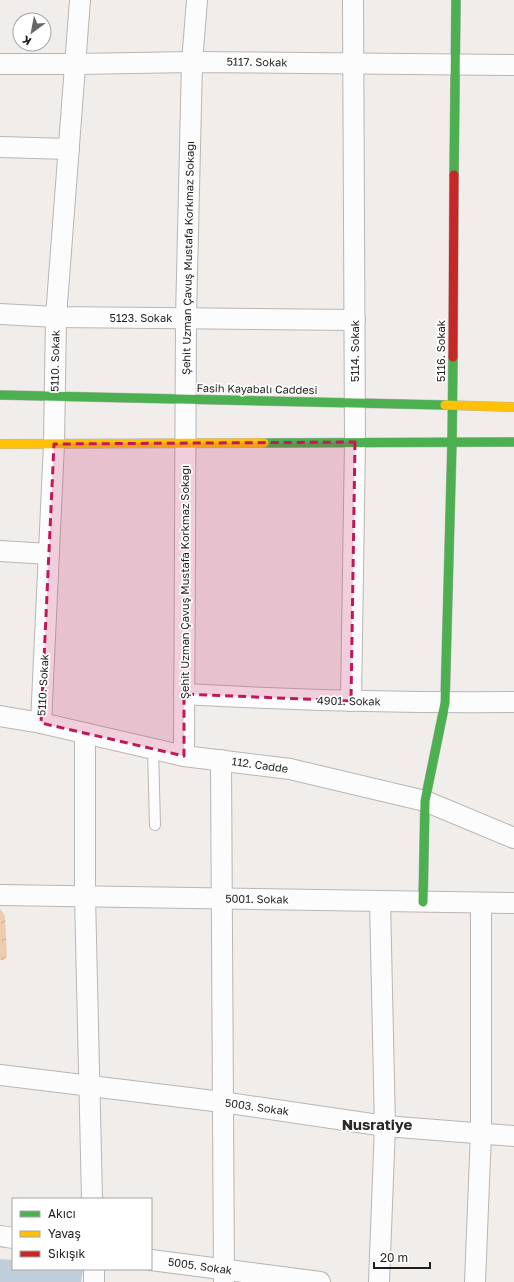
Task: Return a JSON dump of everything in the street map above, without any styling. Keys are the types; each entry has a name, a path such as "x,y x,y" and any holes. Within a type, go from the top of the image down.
{"street":[{"name":"5110. Sokak","path":"41,723 54,444 56,317 80,0"},
{"name":"Şehit Uzman Çavuş Mustafa Korkmaz Sokağı","path":"184,756 186,318 192,62 197,0"},
{"name":"5114. Sokak","path":"351,701 355,442 354,0"},
{"name":"5116. Sokak","path":"423,902 425,801 445,703 452,442 456,0"},
{"name":"5117. Sokak","path":"0,64 192,62 514,65"},
{"path":"0,147 69,148"},
{"name":"5123. Sokak","path":"0,314 56,317 355,320"},
{"name":"Fasih Kayabalı Caddesi","path":"0,395 514,407"},
{"path":"0,444 514,442"},
{"path":"0,551 49,554"},
{"name":"4901. Sokak","path":"184,694 351,701 445,703 514,702"},
{"name":"112. Cadde","path":"0,716 41,723 184,756 290,769 425,801 514,838"},
{"path":"85,733 85,896 92,1198"},
{"path":"221,760 222,1102 225,1276"},
{"name":"5001. Sokak","path":"0,895 514,903"},
{"path":"379,1282 385,1126 380,901"},
{"path":"475,1282 480,1132 481,903"},
{"name":"5003. Sokak","path":"0,1075 222,1102 385,1126 480,1132 514,1136"},
{"path":"0,1236 12,1238"},
{"name":"5005. Sokak","path":"152,1260 225,1276 320,1282"},
{"path":"94,1270 94,1282"}],"lane":[{"path":"154,749 154,825"}],"highlighted area":[{"path":"355,442 351,701 184,694 184,756 41,723 54,444"}],"green space":[{"path":"0,908 5,916 7,956 4,960 0,960"}],"building":[{"path":"0,1259 12,1260 12,1270 83,1270 81,1282 0,1282"}],"traffic: fast":[{"path":"454,175 456,0"},
{"path":"423,902 425,801 445,703 453,357"},
{"path":"0,395 445,405"},
{"path":"264,443 514,442"}],"traffic: slow":[{"path":"445,405 514,407"},
{"path":"0,444 264,443"}],"traffic: jam":[{"path":"453,357 454,175"}],"district":[{"name":"Nusratiye","path":"377,1125"}]}
